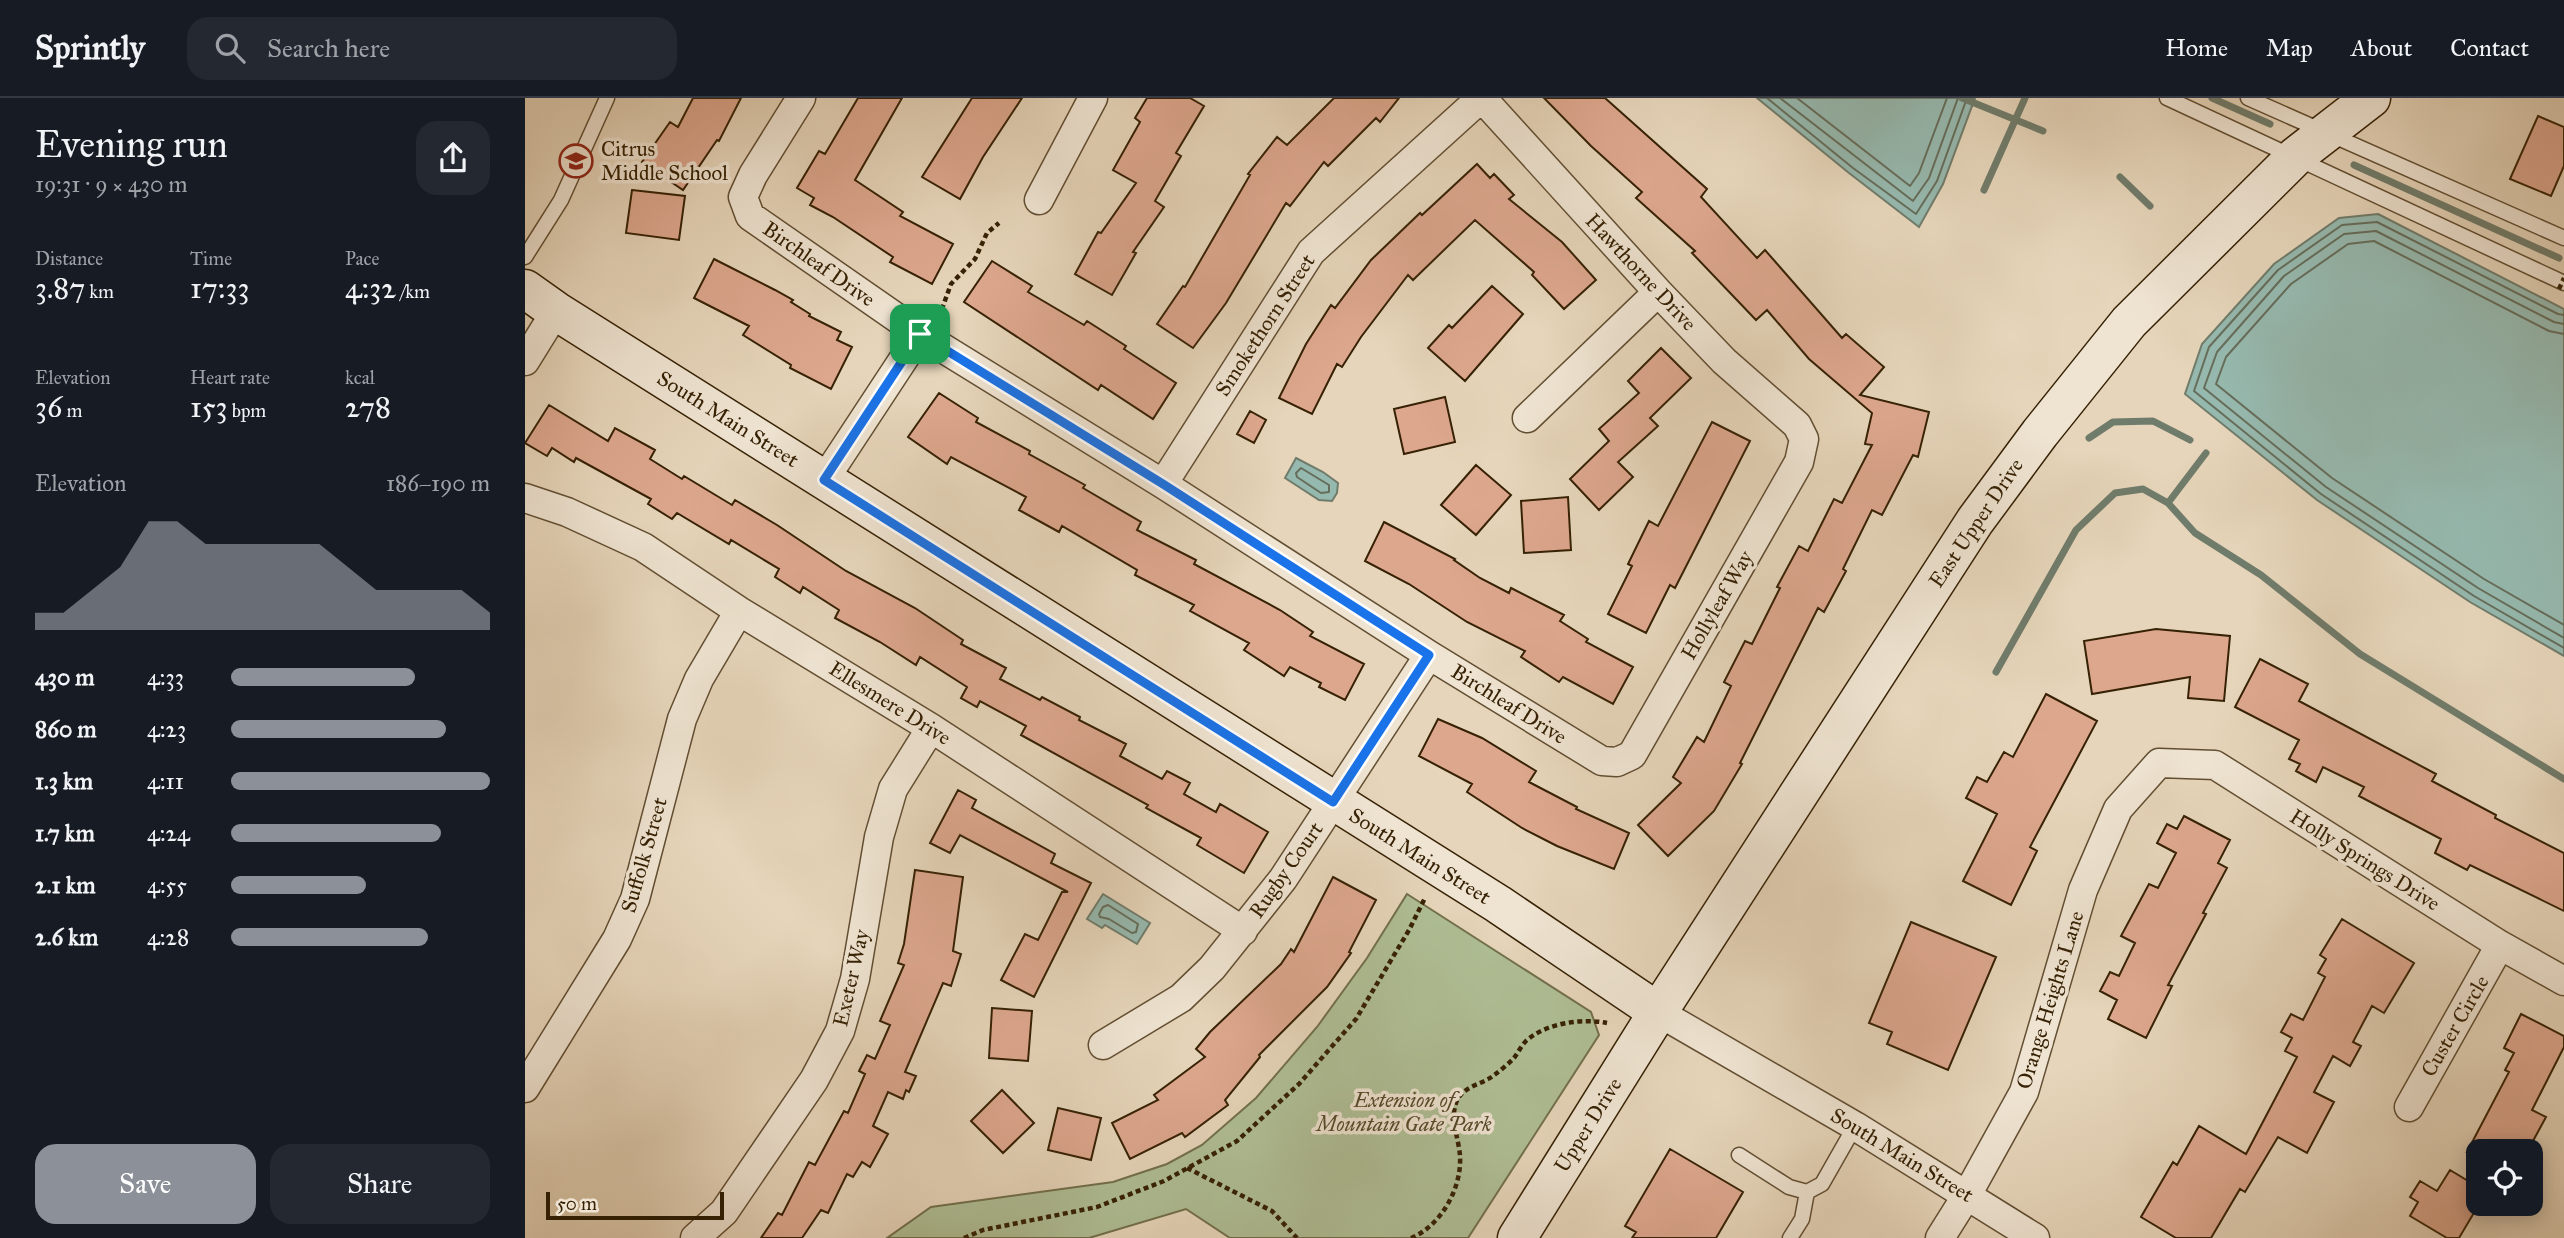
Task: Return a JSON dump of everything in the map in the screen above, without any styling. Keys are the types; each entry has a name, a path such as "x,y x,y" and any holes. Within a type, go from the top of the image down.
{"main road":[{"name":"East Upper Drive","path":"1658,1012 1975,521 2040,433 2129,323 2294,159 2371,98"},
{"name":"South Main Street","path":"525,289 1498,904 1658,1012"},
{"name":"Upper Drive","path":"1517,1238 1658,1012"}],"street":[{"name":"Birchleaf Drive","path":"801,98 753,175 743,197 750,216 928,326 1163,484 1429,655 1602,761 1618,762"},
{"path":"1039,200 1093,98"},
{"name":"Hawthorne Drive","path":"1482,98 1658,292 1724,361 1797,425 1804,439"},
{"name":"Smokethorn Street","path":"1163,484 1311,252 1482,98"},
{"path":"1527,418 1658,292"},
{"path":"525,361 556,311"},
{"path":"824,480 928,326"},
{"name":"Hollyleaf Way","path":"1618,762 1632,755 1799,462 1804,439"},
{"name":"Ellesmere Drive","path":"525,498 567,512 643,547 739,611 931,728 1243,931"},
{"name":"Suffolk Street","path":"525,1088 622,929 635,899 682,719 699,679 739,611"},
{"name":"Rugby Court","path":"1103,1045 1181,998 1212,968 1243,931 1283,879 1429,655"},
{"name":"Exeter Way","path":"695,1238 723,1212 814,1080 840,1031 855,979 879,837 893,789 931,728"},
{"name":"Holly Springs Drive","path":"2159,763 2215,765 2500,945 2564,981"},
{"name":"Orange Heights Lane","path":"1940,1238 2024,1092 2083,890 2118,809 2159,763"},
{"name":"Custer Circle","path":"2409,1107 2500,945"},
{"name":"South Main Street","path":"1658,1012 1855,1126 2035,1238"}],"lane":[{"path":"525,257 561,200 607,98"},
{"path":"2167,98 2562,283"},
{"path":"2248,98 2564,239"},
{"path":"1739,1156 1790,1187 1807,1192 1822,1184 1855,1126"},
{"path":"1790,1238 1802,1219 1807,1192"}],"path":[{"path":"928,326 943,306 951,284 975,259 987,233 999,223"},
{"path":"964,1238 983,1230 1097,1207 1164,1181 1237,1141 1300,1084 1356,1019 1425,898"},
{"path":"1411,1238 1419,1235 1444,1211 1458,1183 1461,1158 1455,1105 1461,1094 1491,1078 1514,1058 1525,1041 1541,1031 1588,1019 1607,1023"},
{"path":"1187,1168 1272,1211 1297,1238"}],"green space":[{"name":"Extension of Mountain Gate Park","path":"1407,894 1591,1012 1599,1035 1468,1238 1230,1238 1186,1209 1089,1238 887,1238 931,1207 1113,1182 1167,1164 1202,1145 1256,1098 1317,1027 1367,958"}],"water":[{"path":"1757,98 1975,98 1943,184 1919,227"},
{"path":"2378,214 2564,309 2564,656 2470,602 2317,500 2185,394 2202,344 2274,264 2339,218"},
{"path":"1296,458 1338,483 1337,493 1332,501 1319,500 1285,478"},
{"path":"1103,894 1150,923 1137,944 1105,925 1102,928 1087,919"}],"building":[{"path":"693,98 741,98 719,141 717,140 683,190 642,162 670,122 678,127"},
{"path":"858,98 902,98 855,180 903,212 900,216 953,244 932,284 890,262 893,257 810,205 814,198 797,188 819,151 825,154"},
{"path":"972,98 1022,98 983,157 960,199 922,177"},
{"path":"1147,98 1190,98 1204,106 1176,153 1181,156 1155,201 1164,207 1133,252 1136,253 1112,295 1075,274 1098,232 1101,233 1136,183 1113,170 1140,122 1135,118"},
{"path":"1334,98 1399,98 1380,122 1376,118 1328,166 1324,162 1290,206 1286,203 1226,303 1193,348 1157,324 1183,286 1185,287 1250,175 1248,174 1277,137 1287,145"},
{"path":"1544,98 1605,98 1707,189 1701,197 1757,258 1765,250 1842,338 1846,334 1884,367 1860,395 1929,412 1918,457 1913,455 1882,515 1872,510 1843,569 1846,571 1824,612 1818,608 1740,763 1742,764 1714,811 1668,856 1638,825 1681,783 1673,777 1697,737 1704,742 1731,686 1724,682 1745,641 1752,644 1780,588 1777,587 1799,546 1808,551 1834,499 1842,503 1872,445 1865,444 1872,413 1809,359 1767,310 1756,320 1692,253 1695,251 1636,198 1642,192 1591,146"},
{"path":"2538,116 2564,127 2564,166 2551,196 2510,179"},
{"path":"1477,164 1490,178 1494,174 1514,195 1509,199 1562,242 1596,280 1564,309 1532,275 1534,272 1475,220 1413,280 1408,275 1342,367 1337,364 1312,414 1279,398 1306,344 1331,305 1335,308 1371,260"},
{"path":"632,190 685,196 679,240 626,233"},
{"path":"714,259 793,300 791,302 810,314 809,316 841,332 837,340 852,347 831,389 790,368 791,365 743,335 749,326 694,298"},
{"path":"992,261 1032,286 1028,292 1084,325 1087,321 1176,383 1153,419 1101,385 1098,390 964,302"},
{"path":"1492,286 1523,314 1465,381 1428,348 1449,325 1452,328"},
{"path":"1661,348 1691,378 1650,418 1658,426 1618,462 1633,477 1599,510 1570,479 1609,441 1599,429 1639,393 1628,381"},
{"path":"939,393 978,418 976,422 1030,451 1029,454 1085,485 1083,488 1141,522 1137,530 1196,560 1194,564 1280,610 1313,632 1310,636 1364,664 1345,700 1319,687 1321,683 1290,667 1284,676 1244,650 1249,643 1190,611 1194,605 1135,575 1137,570 1062,526 1059,532 1019,510 1026,497 951,457 947,464 908,437"},
{"path":"1445,397 1455,442 1404,454 1394,409"},
{"path":"549,405 608,441 615,428 655,450 650,459 682,479 684,476 732,505 735,500 846,571 915,608 963,640 961,644 1006,668 1000,679 1040,700 1042,697 1126,744 1120,756 1162,779 1167,771 1190,783 1184,794 1216,812 1220,804 1268,832 1244,873 1197,845 1201,838 1146,808 1148,805 1021,735 1026,726 980,701 977,707 961,698 967,687 920,657 916,665 835,618 839,610 803,587 800,593 775,577 779,569 731,540 729,544 677,513 672,519 648,504 651,499 576,458 574,462 552,448 547,456 525,443"},
{"path":"1250,411 1266,420 1254,443 1237,434"},
{"path":"1712,422 1750,441 1675,588 1670,585 1646,633 1608,614 1632,566 1628,564 1649,521 1658,526"},
{"path":"1476,465 1511,495 1476,535 1441,505"},
{"path":"1568,497 1571,550 1524,553 1521,501"},
{"path":"1384,522 1455,559 1480,578 1509,593 1511,588 1564,615 1560,621 1588,639 1586,642 1633,667 1613,704 1563,677 1559,682 1521,657 1525,651 1467,622 1409,584 1365,561"},
{"path":"2156,629 2230,636 2224,701 2188,698 2190,677 2092,694 2084,641"},
{"path":"2260,659 2308,684 2299,701 2436,774 2432,781 2496,815 2495,818 2564,853 2564,911 2470,865 2467,870 2435,853 2441,839 2359,796 2364,787 2323,767 2316,782 2296,771 2300,764 2289,759 2299,740 2235,707"},
{"path":"2046,694 2097,721 2030,847 2037,851 2011,905 1963,881 1997,814 1966,798 1977,777 1987,782 2004,752 2013,757"},
{"path":"1438,719 1482,738 1536,771 1529,782 1577,807 1576,809 1629,833 1614,869 1557,846 1522,828 1467,792 1472,784 1419,756"},
{"path":"958,790 976,800 972,808 1055,854 1051,863 1091,883 1034,997 1001,980 1025,934 1038,940 1062,892 1068,892 960,835 950,853 930,843"},
{"path":"2184,816 2230,840 2218,863 2227,868 2168,985 2172,986 2146,1038 2108,1019 2117,1000 2100,991 2110,972 2119,976 2135,943 2121,936 2149,884 2158,888 2176,853 2157,843 2167,824 2177,829"},
{"path":"915,870 963,877 953,951 961,954 951,986 943,983 905,1072 916,1076 903,1099 888,1092 873,1126 888,1134 870,1167 862,1162 853,1177 847,1174 828,1213 821,1210 802,1238 761,1238 778,1213 782,1215 809,1162 815,1165 844,1111 848,1113 865,1074 859,1071 867,1055 875,1059 890,1025 880,1021 904,965 898,963 904,944"},
{"path":"1333,877 1376,900 1349,952 1351,953 1327,987 1259,1055 1225,1100 1228,1105 1185,1137 1182,1133 1130,1159 1112,1123 1158,1100 1154,1095 1205,1057 1196,1049 1210,1032 1281,964 1291,949 1294,952"},
{"path":"2342,919 2414,963 2384,1013 2372,1006 2353,1042 2361,1046 2350,1066 2333,1056 2314,1092 2334,1102 2307,1153 2278,1137 2245,1192 2240,1189 2211,1238 2176,1238 2141,1217 2173,1162 2177,1165 2199,1126 2246,1154 2297,1057 2285,1051 2292,1038 2281,1032 2291,1014 2303,1020 2325,977 2318,973 2326,959 2320,955"},
{"path":"1911,922 1996,957 1948,1070 1887,1044 1892,1032 1869,1023"},
{"path":"992,1008 1032,1011 1028,1061 989,1058"},
{"path":"2521,1014 2564,1036 2564,1047 2532,1110 2546,1117 2534,1139 2474,1139 2509,1072 2505,1070 2514,1053 2504,1048"},
{"path":"1002,1090 1034,1123 1003,1153 971,1121"},
{"path":"1058,1108 1101,1118 1091,1160 1048,1150"},
{"path":"1670,1149 1743,1192 1716,1238 1632,1238 1636,1232 1625,1226"},
{"path":"2450,1170 2466,1180 2466,1216 2472,1216 2459,1238 2447,1238 2410,1216 2418,1202 2410,1197 2420,1181 2437,1191"}],"waterway":[{"path":"1962,98 2043,131"},
{"path":"1984,190 2025,98"},
{"path":"2212,98 2270,124"},
{"path":"2354,165 2559,258"},
{"path":"2120,177 2150,206"},
{"path":"2089,438 2113,422 2153,421 2190,440"},
{"path":"1996,672 2076,530 2115,493 2143,489 2168,503 2206,453"},
{"path":"2168,503 2195,533 2261,575 2360,654 2564,779"}],"place":[{"name":"Citrus Middle School","path":"576,161"}],"route":[{"path":"920,334 1163,484 1429,655 1333,802 824,480 920,334"}]}
